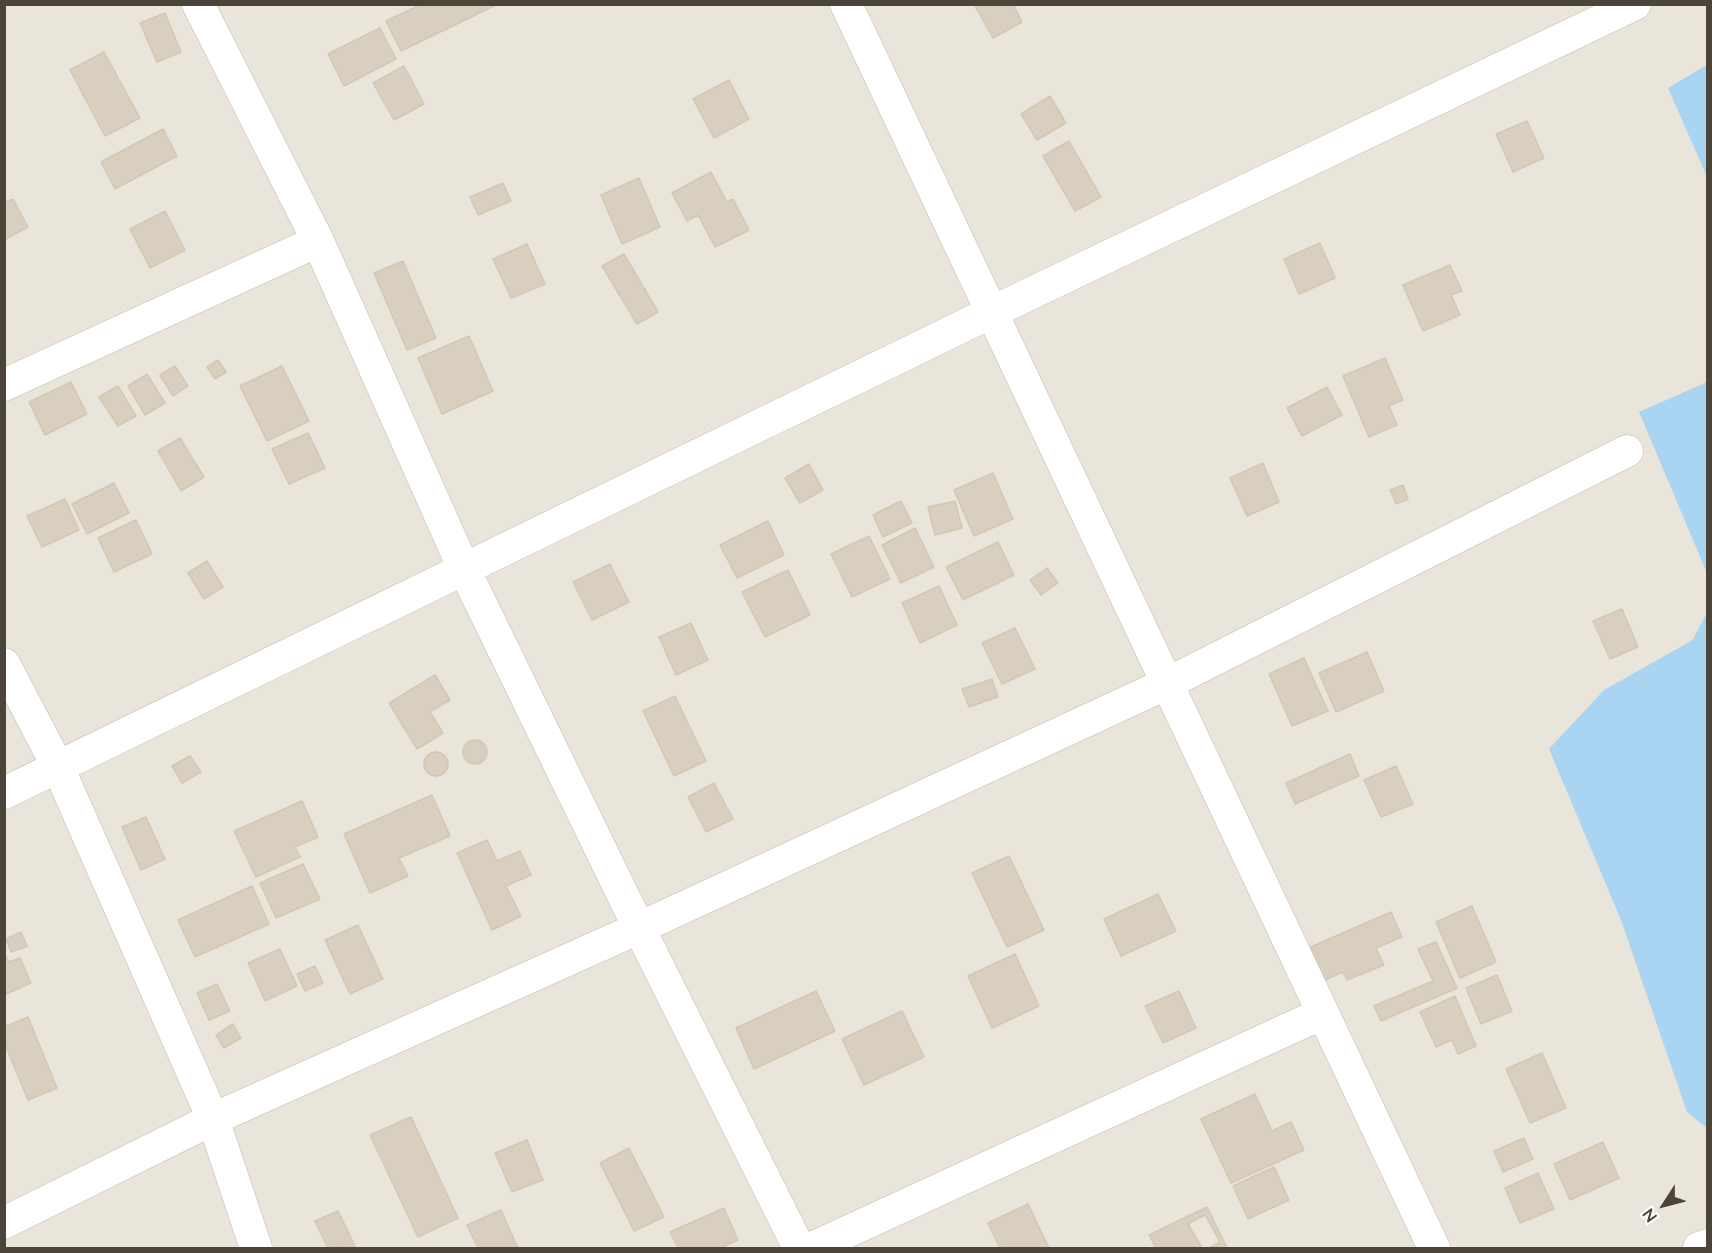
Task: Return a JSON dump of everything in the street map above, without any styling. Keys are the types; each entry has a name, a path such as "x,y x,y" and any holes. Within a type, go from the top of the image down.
{"street":[{"path":"198,4 318,241 464,569 639,928 799,1248"},
{"path":"846,4 1434,1248"},
{"path":"4,793 992,312 1635,4"},
{"path":"4,385 318,241"},
{"path":"4,1223 213,1119 639,928 1168,683 1627,452"},
{"path":"4,664 58,767 213,1119 256,1248"},
{"path":"812,1248 1323,1013"},
{"path":"1699,1248 1707,1245"}],"shaded area":[{"path":"5,5 1707,5 1707,1248 5,1248"}],"water":[{"path":"1707,65 1707,177 1668,88"},
{"path":"1707,382 1707,573 1639,412"},
{"path":"1707,632 1707,1128 1687,1112 1621,920 1549,749 1604,690"}],"building":[{"path":"422,4 498,4 401,51 386,21"},
{"path":"974,4 1013,4 1022,22 993,38"},
{"path":"165,13 181,52 157,62 140,23"},
{"path":"380,28 396,59 344,86 328,54"},
{"path":"104,52 140,118 105,136 70,70"},
{"path":"404,66 424,104 394,120 373,83"},
{"path":"729,80 749,119 714,138 693,99"},
{"path":"1050,96 1066,123 1037,140 1021,114"},
{"path":"1527,121 1544,158 1513,172 1496,134"},
{"path":"163,129 177,156 115,189 101,162"},
{"path":"1069,141 1101,197 1075,211 1043,156"},
{"path":"711,172 727,202 733,199 749,230 715,247 698,215 687,221 672,193"},
{"path":"639,178 660,227 622,244 601,195"},
{"path":"503,183 511,201 478,215 470,197"},
{"path":"13,199 28,227 4,240 4,203"},
{"path":"165,211 185,250 150,268 130,229"},
{"path":"1320,243 1335,278 1299,294 1284,259"},
{"path":"527,244 545,284 511,298 493,259"},
{"path":"624,254 658,312 637,324 602,266"},
{"path":"403,261 436,338 407,350 374,273"},
{"path":"1450,265 1462,291 1451,295 1460,315 1423,331 1403,285"},
{"path":"469,336 493,391 442,414 418,358"},
{"path":"1385,358 1403,400 1389,406 1397,425 1369,437 1343,376"},
{"path":"218,360 226,372 215,379 207,367"},
{"path":"175,366 188,386 173,396 160,375"},
{"path":"282,366 309,421 267,441 240,386"},
{"path":"147,374 165,403 145,415 128,386"},
{"path":"71,382 87,414 45,435 29,402"},
{"path":"118,386 136,416 118,426 99,397"},
{"path":"1327,387 1342,415 1302,436 1287,408"},
{"path":"308,433 325,468 289,484 272,449"},
{"path":"180,438 204,477 181,491 158,451"},
{"path":"1263,463 1279,502 1247,516 1230,478"},
{"path":"809,464 823,490 800,503 785,478"},
{"path":"993,473 1013,519 974,536 954,490"},
{"path":"114,483 129,513 87,534 72,504"},
{"path":"1403,485 1408,499 1396,504 1390,490"},
{"path":"65,499 79,530 42,547 27,516"},
{"path":"901,501 912,523 883,537 873,515"},
{"path":"955,501 962,528 935,535 928,507"},
{"path":"136,520 152,554 114,572 98,538"},
{"path":"768,521 784,555 737,578 720,545"},
{"path":"915,528 934,567 901,583 882,545"},
{"path":"869,536 890,579 852,597 831,554"},
{"path":"998,542 1014,575 963,600 946,567"},
{"path":"207,561 223,587 204,599 188,573"},
{"path":"610,564 629,602 592,620 573,582"},
{"path":"1047,568 1058,583 1041,595 1030,580"},
{"path":"788,570 810,615 765,637 742,592"},
{"path":"939,586 957,625 920,643 902,603"},
{"path":"1622,609 1638,647 1610,659 1593,621"},
{"path":"691,623 708,660 676,675 659,637"},
{"path":"1015,628 1035,669 1002,684 982,643"},
{"path":"1367,652 1384,691 1336,712 1319,673"},
{"path":"1304,658 1328,711 1292,726 1269,674"},
{"path":"435,675 450,700 430,712 443,733 417,749 389,703"},
{"path":"992,679 998,697 969,707 962,689"},
{"path":"675,696 706,761 674,776 643,711"},
{"path":"475,740 484,743 487,752 484,761 475,764 466,761 463,752 466,743"},
{"path":"436,752 441,753 447,759 447,769 441,775 436,776 431,775 425,769 424,764 425,759 431,753"},
{"path":"1350,754 1359,776 1295,804 1286,783"},
{"path":"190,756 201,772 182,783 172,766"},
{"path":"1396,766 1413,804 1381,817 1364,780"},
{"path":"714,783 733,819 706,832 688,797"},
{"path":"432,795 450,836 399,858 408,876 370,893 344,834"},
{"path":"302,801 318,837 295,847 300,857 256,877 234,831"},
{"path":"146,817 165,859 141,870 122,827"},
{"path":"487,840 497,861 520,851 531,875 506,886 521,916 492,930 457,853"},
{"path":"1009,856 1044,930 1007,947 972,873"},
{"path":"303,864 320,899 276,918 260,883"},
{"path":"252,886 269,924 195,957 178,920"},
{"path":"1158,894 1176,931 1121,956 1104,919"},
{"path":"1472,906 1496,962 1460,978 1436,922"},
{"path":"1391,912 1402,937 1376,948 1384,965 1347,980 1343,972 1320,982 1306,949"},
{"path":"358,925 383,979 350,994 325,940"},
{"path":"21,932 27,946 11,952 6,939"},
{"path":"1436,942 1457,988 1381,1021 1374,1006 1433,981 1418,949"},
{"path":"280,949 297,986 265,1001 248,963"},
{"path":"4,952 9,962 20,958 31,983 4,995"},
{"path":"1015,954 1039,1006 992,1028 968,976"},
{"path":"315,966 323,983 305,991 297,974"},
{"path":"1497,975 1512,1011 1481,1024 1466,988"},
{"path":"217,984 230,1011 209,1020 197,993"},
{"path":"816,991 835,1031 754,1069 736,1028"},
{"path":"1179,991 1196,1028 1163,1043 1145,1006"},
{"path":"1455,996 1476,1046 1458,1054 1452,1040 1436,1047 1420,1012"},
{"path":"902,1011 924,1057 864,1085 842,1039"},
{"path":"28,1017 57,1088 28,1100 4,1042 4,1027"},
{"path":"233,1024 241,1038 224,1048 216,1035"},
{"path":"1542,1053 1566,1108 1530,1123 1506,1069"},
{"path":"1255,1094 1272,1131 1291,1122 1304,1150 1231,1183 1201,1119"},
{"path":"411,1117 458,1218 418,1237 370,1135"},
{"path":"1524,1138 1533,1159 1503,1172 1494,1151"},
{"path":"527,1140 543,1180 512,1192 495,1153"},
{"path":"1603,1142 1619,1178 1570,1200 1554,1164"},
{"path":"629,1148 664,1217 634,1231 600,1163"},
{"path":"1274,1167 1289,1200 1248,1219 1233,1186"},
{"path":"1538,1173 1554,1209 1520,1223 1505,1188"},
{"path":"1028,1204 1049,1248 1000,1248 988,1223"},
{"path":"1207,1207 1227,1248 1209,1248 1220,1242 1205,1215 1188,1224 1202,1248 1156,1248 1149,1235"},
{"path":"724,1208 738,1240 720,1248 678,1248 670,1232"},
{"path":"501,1210 518,1248 478,1248 467,1225"},
{"path":"338,1211 356,1248 328,1248 315,1221"}],"waterway":[{"path":"1694,647 1708,620"}]}
